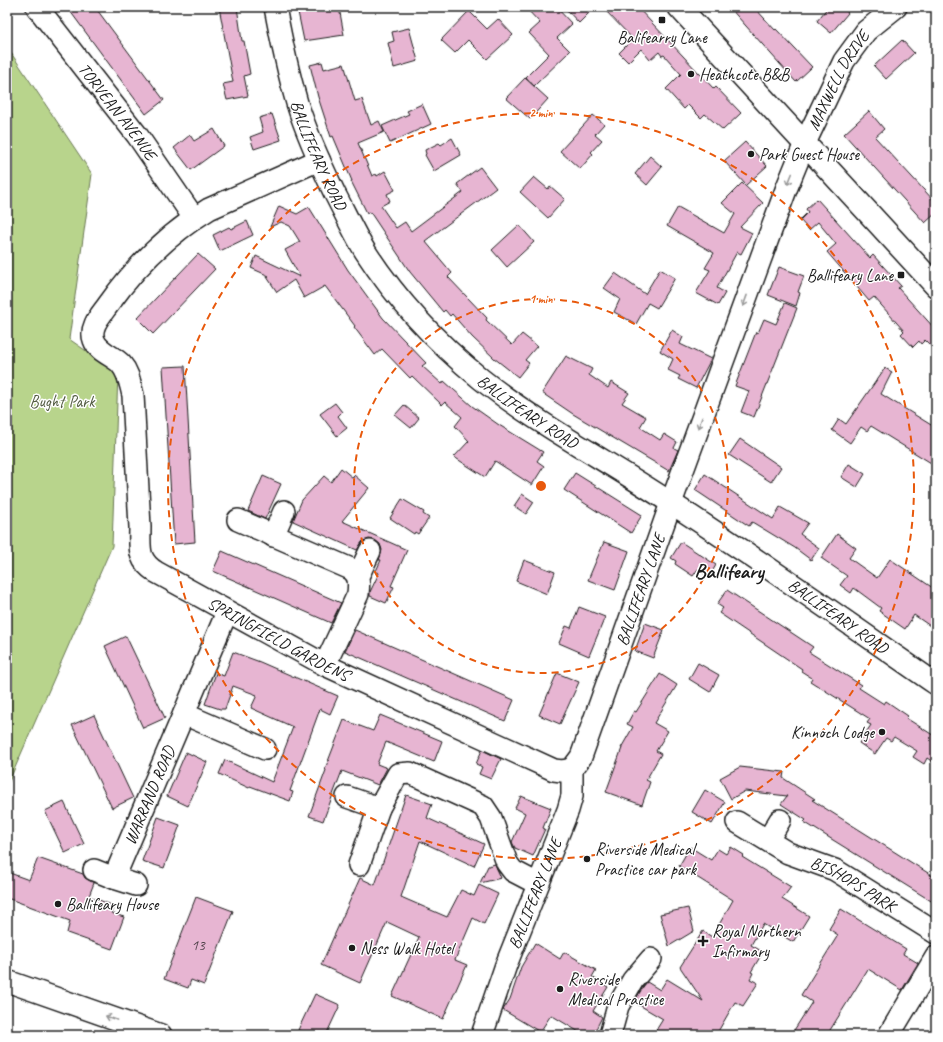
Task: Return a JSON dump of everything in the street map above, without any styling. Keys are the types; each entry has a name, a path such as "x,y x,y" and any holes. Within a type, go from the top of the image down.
{"highway":[{"path":"679,7 936,286"}],"street":[{"name":"TORVEAN AVENUE","path":"37,7 137,135 194,218"},
{"name":"BALLIFEARY ROAD","path":"275,7 282,46 298,105 319,160 344,212 365,250 390,286 424,326 481,379 522,409 671,503 936,684"},
{"name":"MAXWELL DRIVE","path":"805,143 844,61 866,30 896,7"},
{"name":"BALLIFEARY LANE","path":"482,1035 506,965 568,810 572,796 572,769 581,757 671,503 784,195 805,143"},
{"path":"194,218 209,209 319,160"},
{"name":"SPRINGFIELD GARDENS","path":"194,218 145,260 120,289 96,322 93,333 94,342 120,363 125,369 129,379 132,395 140,549 147,567 325,665 554,770 562,771 572,769"},
{"path":"273,536 284,511"},
{"path":"238,520 351,569 357,575 359,582 358,594 325,665"},
{"path":"357,575 360,572 370,550"},
{"name":"WARRAND ROAD","path":"114,878 227,612"},
{"path":"184,714 265,749"},
{"path":"359,865 379,808 398,774 410,772 483,806 491,818 507,863 514,871 538,884"},
{"path":"347,797 379,808"},
{"path":"768,840 780,820"},
{"name":"BISHOPS PARK","path":"737,822 788,853 835,870 936,933"},
{"path":"94,870 136,885"},
{"path":"889,1035 936,957"},
{"path":"610,1035 618,1006 633,980 651,959"},
{"path":"7,981 161,1035"}],"green space":[{"name":"Bught Park","path":"7,47 92,174 69,339 118,373 112,546 7,786"}],"building":[{"path":"67,7 95,7 164,100 146,114"},
{"path":"219,7 237,7 242,41 244,41 250,74 244,76 248,96 227,100 223,84 233,82"},
{"path":"297,7 339,7 344,35 304,41"},
{"path":"525,7 556,7 572,24 557,38 570,51 534,86 526,77 549,54 529,33 540,23"},
{"path":"564,7 595,7 579,23"},
{"path":"602,7 637,7 714,89 716,87 741,113 723,130 705,114 701,118 688,105 684,109 666,89 681,74 664,55 662,56 659,52 650,60 641,49 628,62 619,53 633,39"},
{"path":"729,7 754,7 812,67 796,82"},
{"path":"828,7 842,7 848,13 831,33 817,21"},
{"path":"469,11 487,29 498,19 513,35 487,59 468,40 455,53 441,40"},
{"path":"409,28 418,61 394,68 388,43 394,41 392,32"},
{"path":"902,40 914,53 886,79 874,66"},
{"path":"322,62 324,69 344,64 355,101 362,99 371,125 379,121 384,132 358,143 372,176 376,174 377,176 385,171 395,190 387,194 390,201 381,206 396,228 405,222 411,231 463,192 457,184 480,167 496,188 425,241 452,273 448,277 487,318 486,320 512,345 522,334 537,346 525,360 529,363 518,377 494,358 472,337 452,314 450,316 445,310 443,312 410,272 370,212 367,213 351,181 333,136 331,137 318,97 310,65"},
{"path":"525,78 548,99 530,119 506,98"},
{"path":"422,104 431,124 390,143 382,126 409,114 407,111"},
{"path":"869,111 884,129 875,137 936,203 936,213 925,223 844,134"},
{"path":"272,114 281,140 254,149 250,137 263,132 259,118"},
{"path":"593,115 604,124 595,134 602,140 591,152 593,154 580,169 560,151"},
{"path":"214,129 224,146 191,170 174,148 190,135 194,141"},
{"path":"452,138 461,155 434,171 425,155 425,150 439,143 441,145"},
{"path":"745,142 767,166 746,185 724,161"},
{"path":"650,156 662,167 647,185 635,174"},
{"path":"534,177 548,189 550,186 565,199 548,218 520,192"},
{"path":"742,183 763,203 740,227 752,233 741,254 737,252 717,288 725,293 718,305 696,293 710,270 705,268 714,253 667,226 678,207 724,233 735,214 722,203"},
{"path":"817,199 870,258 873,255 901,286 898,288 936,330 936,351 925,340 921,344 919,341 913,347 901,334 904,331 874,297 869,301 827,252 836,244 818,222 809,230 800,220 808,212 806,209"},
{"path":"279,206 297,214 309,207 348,270 383,318 426,363 422,366 442,384 444,381 472,406 499,425 543,452 537,461 544,466 532,485 495,461 485,477 454,457 469,441 455,426 462,417 445,402 442,405 412,376 410,378 382,349 375,355 325,286 304,298 294,280 277,292 267,277 269,276 251,268 256,256 300,277 285,250 300,242 290,226 281,222 270,227"},
{"path":"247,221 253,235 220,251 213,235 229,227 231,229"},
{"path":"519,225 534,242 507,267 492,250"},
{"path":"198,254 215,269 153,334 137,318"},
{"path":"779,267 804,276 798,292 800,293 796,306 768,295"},
{"path":"660,269 675,278 657,308 648,303 636,324 614,312 620,299 604,288 615,273 645,294"},
{"path":"785,303 797,308 754,417 741,412 749,391 735,386 756,332 758,333 764,319 776,324"},
{"path":"672,330 683,337 680,344 711,359 696,388 678,379 680,376 668,370 673,359 660,351"},
{"path":"566,356 592,369 589,375 608,388 611,382 629,393 622,403 646,417 640,427 660,440 664,434 677,442 674,448 678,450 669,471 573,414 542,393"},
{"path":"185,366 195,542 174,544 163,367"},
{"path":"885,368 892,372 881,394 936,428 936,466 871,426 867,431 861,427 850,443 832,430 839,419 846,424"},
{"path":"335,403 342,412 338,416 347,428 337,436 320,414"},
{"path":"404,405 419,418 411,428 395,415"},
{"path":"740,439 781,467 771,482 729,455"},
{"path":"849,464 865,474 857,487 841,477"},
{"path":"341,468 353,478 354,475 369,488 342,521 407,550 391,586 394,587 386,603 370,596 370,592 379,573 376,571 381,560 379,560 382,550 380,544 375,540 369,539 363,541 357,550 293,521 302,500 324,476 331,482"},
{"path":"575,473 642,515 631,533 564,490"},
{"path":"705,474 773,519 780,507 808,523 800,534 819,548 811,560 795,548 752,522 749,526 695,490"},
{"path":"263,476 281,484 265,519 248,511"},
{"path":"522,494 534,502 526,514 514,506"},
{"path":"402,499 424,512 423,514 429,518 418,534 415,532 414,534 390,518"},
{"path":"837,534 856,548 849,558 877,578 890,559 936,590 936,630 914,615 905,629 879,611 881,608 854,588 851,593 840,585 847,576 821,558"},
{"path":"604,542 629,551 615,590 588,580"},
{"path":"681,542 716,565 709,577 698,569 693,576 675,564 676,561 671,558"},
{"path":"222,551 341,603 331,623 213,571"},
{"path":"524,560 555,572 547,594 516,581"},
{"path":"727,590 813,647 809,652 861,685 859,688 884,704 886,701 908,716 906,718 936,737 936,764 927,758 924,764 913,757 917,751 894,737 891,741 886,738 875,754 859,743 871,725 867,723 870,719 810,681 812,678 801,671 802,669 719,613 723,608 717,604"},
{"path":"579,607 605,617 589,656 559,643 566,626 571,628"},
{"path":"645,623 664,630 653,658 635,651"},
{"path":"355,630 514,700 505,721 345,651"},
{"path":"126,636 165,718 143,728 105,646"},
{"path":"233,652 260,662 338,696 330,714 320,709 290,791 293,792 290,801 250,786 249,788 219,774 225,760 272,782 293,727 251,708 257,695 233,686 225,709 220,709 205,704 216,673 224,676"},
{"path":"698,663 719,675 710,692 689,679"},
{"path":"557,673 579,682 560,724 539,715"},
{"path":"660,674 677,685 654,723 668,731 656,751 661,754 646,780 650,782 642,805 606,792 621,748 633,727 627,724 634,711 636,712"},
{"path":"94,715 133,798 112,808 72,725"},
{"path":"380,715 442,741 434,762 386,742 377,764 387,768 378,785 342,771 323,821 309,816 344,720 373,731"},
{"path":"482,750 501,759 491,779 479,774 482,767 476,764"},
{"path":"186,752 207,762 188,806 167,796"},
{"path":"740,767 784,772 783,778 815,799 812,800 936,878 936,904 804,822 806,820 781,804 787,796 745,791 731,799 720,778"},
{"path":"705,790 725,802 712,824 692,812"},
{"name":"Ness Walk Hotel","path":"406,795 432,804 427,818 484,844 474,866 420,841 401,897 447,917 461,890 474,896 479,885 498,894 484,924 473,918 455,960 467,965 443,1019 392,996 419,937 387,922 360,983 321,965 360,878 375,885"},
{"path":"521,796 551,808 543,828 545,829 533,856 515,848 512,842 525,813 515,808"},
{"path":"64,802 84,844 65,853 45,811"},
{"path":"158,817 180,825 164,868 142,861"},
{"name":"Royal Northern Infirmary","path":"690,847 711,860 718,849 726,854 731,847 744,855 742,857 791,887 782,899 809,916 793,942 763,924 751,945 763,952 751,972 753,973 750,979 758,983 743,1006 735,1002 716,1035 653,1035 663,1019 634,1002 647,982 660,990 667,979 703,1001 680,967 703,931 712,937 733,900 679,866"},
{"name":"Ballifeary House","path":"38,858 83,874 85,878 94,883 89,896 114,906 111,913 124,917 112,949 67,933 70,921 7,898 7,872 29,880"},
{"path":"495,864 501,878 480,883 488,866"},
{"path":"196,897 233,911 204,985 191,980 188,988 164,979"},
{"path":"688,908 694,931 669,946 660,914"},
{"path":"841,909 906,949 903,954 918,963 902,990 868,969 827,1035 791,1035 812,1002 801,995 838,935 829,929"},
{"name":"Riverside Medical Practice","path":"535,943 560,959 564,952 596,970 592,977 608,987 593,1011 602,1017 593,1035 584,1035 551,1015 540,1032 503,1010 510,999 521,967"},
{"path":"315,994 340,1005 326,1035 310,1035 298,1030"}],"place":[{"name":"Balifearry Lane","path":"662,20"},
{"name":"Heathcote B&B","path":"691,74"},
{"name":"Park Guest House","path":"751,154"},
{"name":"Ballifeary Lane","path":"901,275"},
{"name":"Kinnoch Lodge","path":"882,732"},
{"name":"Riverside Medical Practice car park","path":"587,859"},
{"name":"Ballifeary House","path":"58,904"},
{"name":"Royal Northern Infirmary","path":"703,941"},
{"name":"Ness Walk Hotel","path":"352,948"},
{"name":"Riverside Medical Practice","path":"560,989"}],"district":[{"name":"Ballifeary","path":"729,571"}]}
